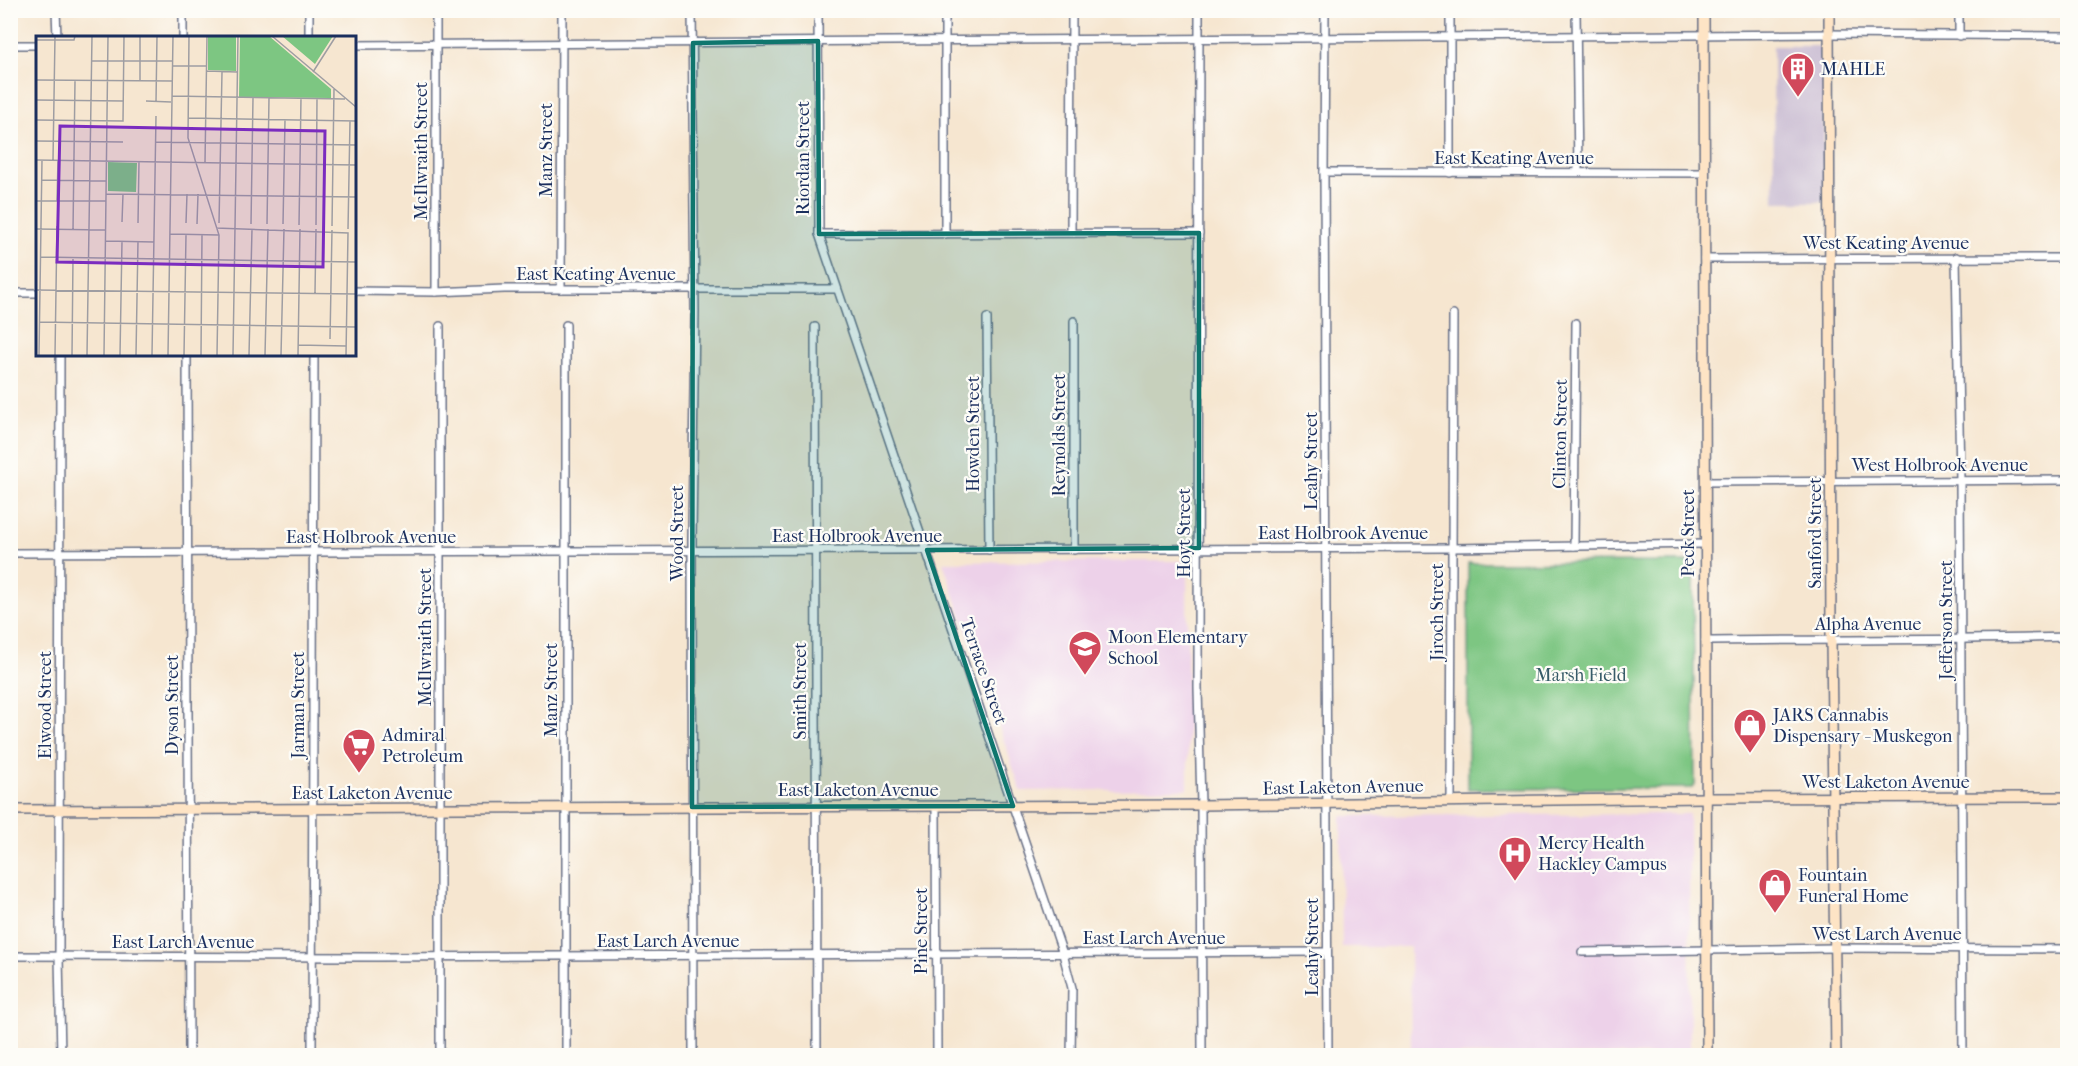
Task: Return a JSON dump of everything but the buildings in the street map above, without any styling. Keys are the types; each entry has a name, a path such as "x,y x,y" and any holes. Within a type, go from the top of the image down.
{"street":[{"path":"57,10 57,36"},
{"path":"183,10 183,36"},
{"path":"309,10 309,36"},
{"name":"McIlwraith Street","path":"436,10 436,292"},
{"name":"Manz Street","path":"561,289 562,10"},
{"name":"Wood Street","path":"692,10 693,1056"},
{"name":"Riordan Street","path":"818,10 819,234 842,302"},
{"path":"945,10 945,234"},
{"path":"1071,233 1072,10"},
{"name":"Hoyt Street","path":"1199,10 1198,688 1202,1056"},
{"name":"Leahy Street","path":"1325,10 1328,1056"},
{"path":"1449,173 1450,10"},
{"path":"1576,10 1578,172"},
{"name":"Peck Street","path":"1704,10 1707,1056"},
{"name":"Sanford Street","path":"1829,10 1836,1056"},
{"path":"1959,10 1959,36"},
{"path":"356,45 1325,39 1576,35 2067,36"},
{"path":"10,45 36,45"},
{"name":"East Keating Avenue","path":"1324,172 1704,173"},
{"path":"819,234 1199,233"},
{"name":"Jefferson Street","path":"1956,257 1960,480 1963,1056"},
{"name":"West Keating Avenue","path":"1704,259 2067,258"},
{"name":"East Keating Avenue","path":"356,291 837,289"},
{"path":"10,293 36,293"},
{"name":"Terrace Street","path":"842,302 1063,954 1072,988 1071,1056"},
{"name":"Jiroch Street","path":"1451,802 1453,315"},
{"name":"Howden Street","path":"987,318 989,550"},
{"name":"Reynolds Street","path":"1074,321 1074,550"},
{"name":"Clinton Street","path":"1574,546 1576,323"},
{"name":"Manz Street","path":"566,325 566,1056"},
{"name":"McIlwraith Street","path":"440,326 440,1056"},
{"name":"Smith Street","path":"815,327 817,1056"},
{"name":"Elwood Street","path":"60,356 59,956 61,1056"},
{"name":"Dyson Street","path":"187,356 189,1056"},
{"name":"Jarman Street","path":"312,1056 314,356"},
{"name":"West Holbrook Avenue","path":"1705,482 2067,480"},
{"name":"East Holbrook Avenue","path":"10,553 1452,548 1704,544"},
{"name":"Alpha Avenue","path":"1705,641 2067,638"},
{"name":"West Laketon Avenue","path":"1705,798 2067,797"},
{"name":"East Laketon Avenue","path":"10,810 1201,805 1705,798"},
{"name":"Pine Street","path":"936,806 937,1056"},
{"name":"West Larch Avenue","path":"1706,950 1834,948 2067,950"},
{"path":"1582,952 1706,950"},
{"name":"East Larch Avenue","path":"10,956 567,957 1327,952"}],"highlighted area":[{"path":"818,41 819,234 1199,233 1199,548 927,550 1013,806 692,807 693,43"}],"shaded area":[{"path":"1773,46 1823,46 1824,202 1774,202"},
{"name":"Moon Elementary School","path":"1187,561 1188,789 1021,791 943,562"},
{"name":"Mercy Health Hackley Campus","path":"1689,814 1690,1055 1411,1055 1410,947 1342,947 1341,816"}],"green space":[{"name":"Marsh Field","path":"1693,562 1695,785 1693,788 1468,789 1468,563"}],"place":[{"name":"MAHLE","path":"1798,98"},
{"name":"Moon Elementary School","path":"1085,676"},
{"name":"JARS Cannabis Dispensary - Muskegon","path":"1750,754"},
{"name":"Admiral Petroleum","path":"359,774"},
{"name":"Mercy Health Hackley Campus","path":"1515,882"},
{"name":"Fountain Funeral Home","path":"1775,914"}]}
